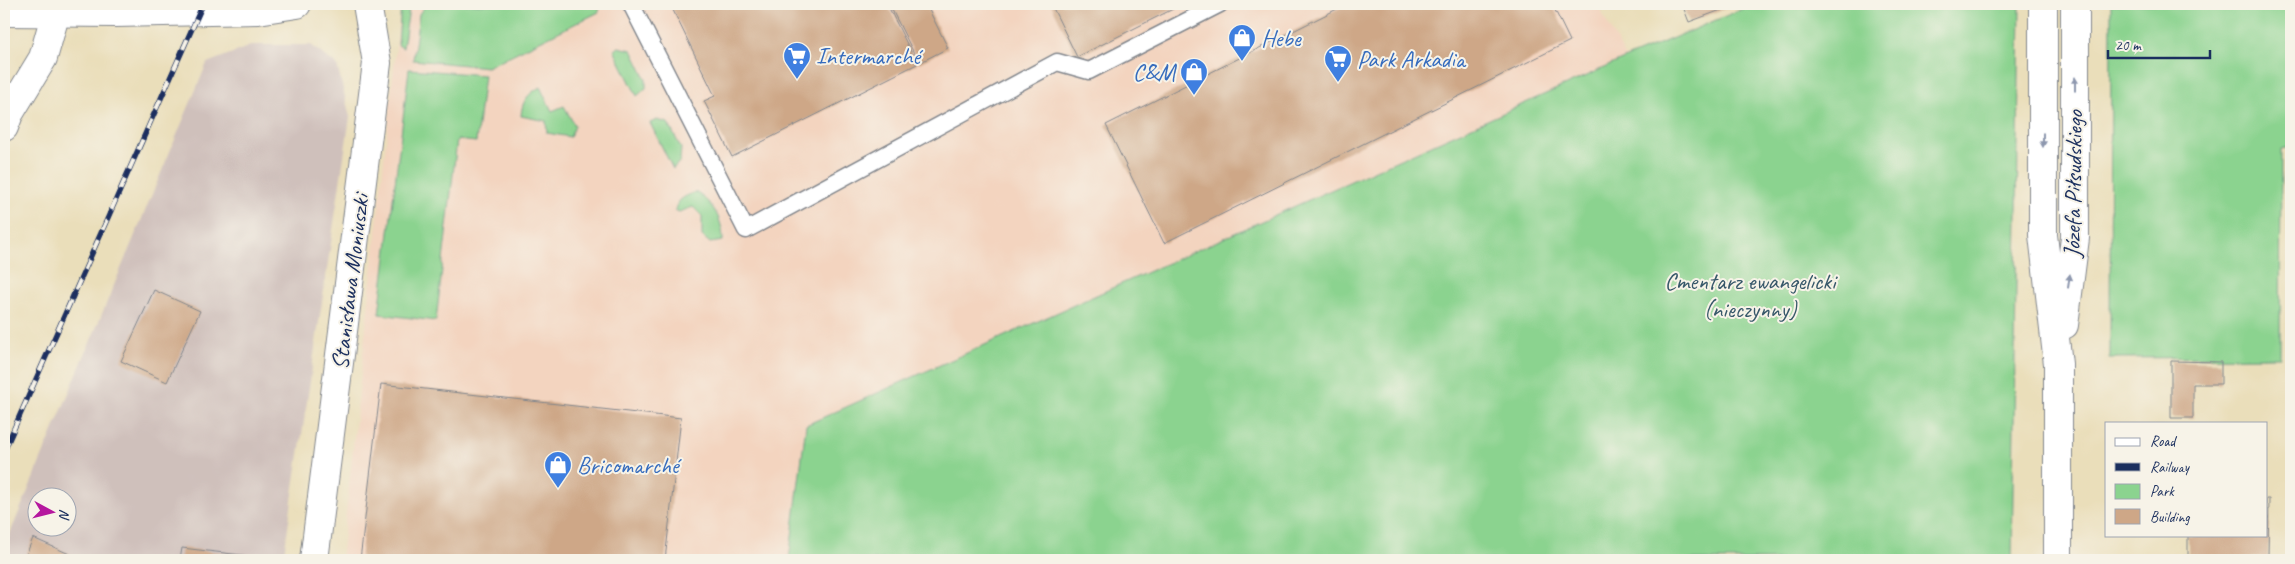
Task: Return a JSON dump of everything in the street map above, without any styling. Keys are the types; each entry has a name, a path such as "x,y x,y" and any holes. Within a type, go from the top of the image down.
{"street":[{"path":"4,12 57,8 115,13 258,10 297,4"},
{"name":"Stanisława Moniuszki","path":"314,560 377,63 367,4"},
{"name":"Józefa Piłsudskiego","path":"2043,4 2043,235 2058,364 2058,560"},
{"name":"Józefa Piłsudskiego","path":"2058,364 2075,238 2075,4"},
{"path":"4,127 9,114 43,58 57,8"}],"lane":[{"path":"631,4 746,230 1057,62 1089,71 1220,4"}],"shaded area":[{"path":"409,4 1597,4 1626,58 806,425 789,560 341,560 399,20"},
{"path":"253,45 311,45 337,65 350,117 283,560 4,560 4,548 28,491 28,536 78,536 78,486 30,486 207,63"}],"green space":[{"path":"401,4 412,4 409,9 403,48 398,45"},
{"path":"426,4 600,4 599,12 487,67 413,60 419,14"},
{"name":"Cmentarz ewangelicki (nieczynny)","path":"1754,4 2020,4 2012,560 789,560 806,425 1626,58"},
{"path":"2111,4 2291,4 2291,147 2281,149 2280,357 2110,358"},
{"path":"619,47 632,50 646,79 646,88 637,96 614,50"},
{"path":"409,69 484,75 476,142 457,140 436,321 379,314"},
{"path":"540,87 552,111 564,106 575,126 570,137 547,133 546,121 521,116 526,99"},
{"path":"657,120 668,123 681,148 680,161 673,169 650,123"},
{"path":"695,192 707,201 716,212 723,233 723,241 710,243 702,236 702,216 693,207 679,212 675,210 680,201"}],"building":[{"name":"Intermarché","path":"670,4 887,4 917,64 732,157 704,101 715,96"},
{"path":"889,4 926,4 948,48 919,63"},
{"path":"1051,4 1183,4 1077,57"},
{"name":"Park Arkadia","path":"1347,4 1552,4 1570,41 1164,243 1106,125"},
{"path":"1682,4 1737,4 1689,22"},
{"path":"154,290 200,311 167,382 121,361"},
{"path":"2171,361 2221,362 2221,384 2193,384 2193,418 2171,418"},
{"name":"Bricomarché","path":"381,384 681,418 665,560 360,560"},
{"path":"2269,499 2268,557 2252,557 2252,560 2188,560 2188,536 2268,536"},
{"path":"33,538 83,560 24,560"},
{"path":"182,548 250,556 249,560 180,560"}],"railway":[{"path":"4,451 203,4"}],"place":[{"name":"Hebe","path":"1242,62"},
{"name":"Intermarché","path":"797,80"},
{"name":"Park Arkadia","path":"1338,83"},
{"name":"C&M","path":"1194,96"},
{"name":"Bricomarché","path":"558,489"}]}
